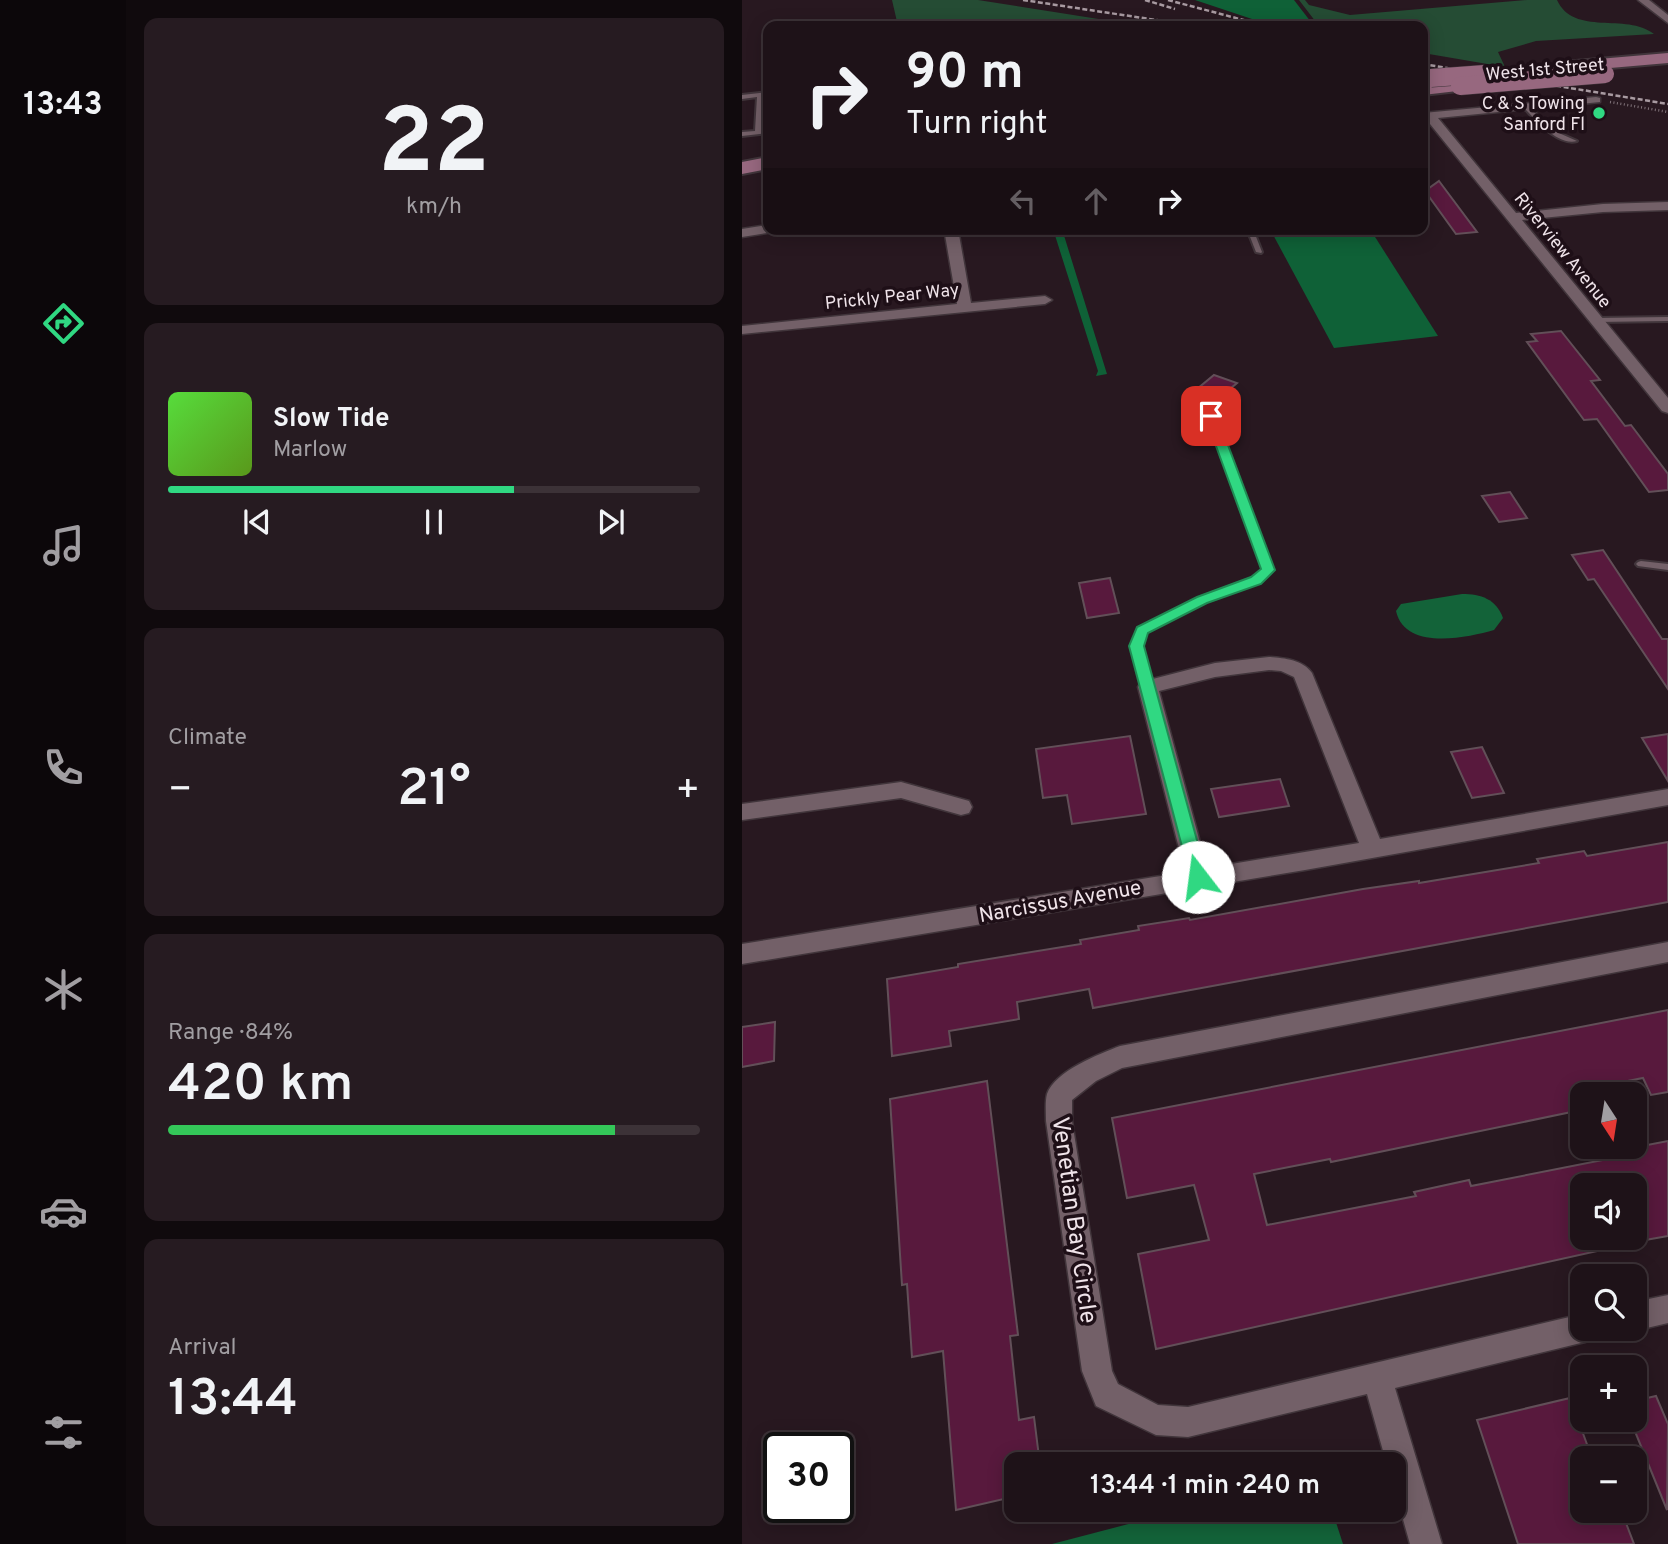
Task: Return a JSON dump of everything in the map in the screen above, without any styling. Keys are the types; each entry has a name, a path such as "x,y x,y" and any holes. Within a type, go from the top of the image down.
{"main road":[{"name":"West 1st Street","path":"1428,82 1668,58"},
{"name":"West 1st Street","path":"1428,82 1460,86 1668,68"},
{"path":"742,156 763,153"},
{"path":"742,168 763,164"}],"street":[{"path":"1643,0 1668,20"},
{"path":"1428,116 1597,100"},
{"name":"Riverview Avenue","path":"1428,118 1668,408"},
{"path":"1604,208 1630,201 1668,197"},
{"path":"1511,217 1604,208 1668,206"},
{"path":"742,233 763,230"},
{"path":"952,235 965,308"},
{"name":"Prickly Pear Way","path":"742,330 1045,300"},
{"path":"1198,877 1148,687 1174,678 1240,666 1282,664 1302,673 1372,847"},
{"path":"742,812 901,790 961,807"},
{"name":"Narcissus Avenue","path":"742,954 1305,861 1372,847 1668,797"},
{"name":"Venetian Bay Circle","path":"1570,1332 1188,1422 1156,1420 1107,1395 1097,1371 1059,1121 1059,1096 1073,1081 1090,1069 1120,1057 1668,953"},
{"path":"1647,1314 1668,1309"},
{"path":"1377,1377 1426,1544"}],"lane":[{"path":"758,131 760,95"},
{"path":"742,97 763,95"},
{"path":"1526,107 1550,131 1574,141"},
{"path":"742,134 763,131"},
{"path":"1252,235 1259,252"},
{"path":"1596,320 1668,319"},
{"path":"1148,687 1137,646 1142,630 1202,600 1256,580 1268,570 1211,416"},
{"path":"1641,564 1668,567"}],"path":[{"path":"1597,100 1668,112"}],"shaded area":[{"path":"892,0 978,0 1111,21 897,21"},
{"path":"1195,0 1294,0 1310,21 1258,21"},
{"path":"1299,0 1350,15 1527,0 1557,0 1565,11 1575,18 1629,25 1654,34 1536,41 1498,52 1505,67 1428,54 1428,21 1315,21"},
{"path":"1055,235 1064,235 1107,374 1096,376 1098,371"},
{"path":"1273,235 1374,235 1438,336 1334,348"},
{"path":"1462,594 1481,597 1496,606 1503,618 1494,630 1453,638 1424,637 1411,632 1402,624 1396,611 1401,604"},
{"path":"1136,1522 1336,1522 1343,1544 1052,1544"}],"building":[{"path":"1439,181 1477,232 1456,234 1428,195 1428,189"},
{"path":"1561,331 1600,380 1591,381 1625,426 1631,425 1668,474 1668,490 1649,492 1597,419 1584,420 1527,342 1537,341 1531,334"},
{"path":"1214,375 1237,383 1208,407 1185,399"},
{"path":"1510,492 1527,518 1499,522 1482,496"},
{"path":"1603,550 1662,639 1668,639 1668,689 1594,579 1588,580 1572,555"},
{"path":"1110,578 1119,613 1087,618 1079,583"},
{"path":"1668,734 1668,781 1642,738"},
{"path":"1130,736 1146,814 1072,824 1067,795 1043,798 1036,749"},
{"path":"1482,747 1504,793 1472,798 1451,752"},
{"path":"1280,779 1289,806 1219,817 1211,789"},
{"path":"1668,842 1668,902 1093,1008 1089,989 1017,1002 1019,1019 949,1031 951,1046 892,1056 887,979 958,967 958,964 1081,944 1080,940 1139,930 1138,926 1189,918 1190,920 1363,889 1419,883 1539,863 1537,859 1584,851 1587,856"},
{"path":"1668,1010 1668,1092 1651,1095 1643,1078 1623,1082 1570,1082 1570,1112 1331,1162 1330,1159 1254,1174 1267,1225 1416,1196 1414,1192 1469,1180 1471,1186 1608,1159 1647,1159 1647,1145 1668,1141 1668,1236 1647,1240 1647,1173 1570,1173 1570,1250 1602,1250 1156,1349 1138,1254 1209,1240 1194,1185 1127,1198 1112,1118"},
{"path":"775,1022 774,1061 742,1067 742,1027"},
{"path":"987,1081 1018,1335 1010,1336 1019,1420 1034,1417 1038,1452 1004,1452 1004,1499 956,1510 943,1351 912,1357 907,1284 902,1285 890,1099"},
{"path":"1656,1396 1668,1424 1667,1510 1647,1461 1647,1446 1641,1446 1635,1432 1647,1432 1647,1398"},
{"path":"1570,1398 1570,1432 1582,1432 1588,1446 1570,1446 1570,1523 1626,1523 1634,1544 1518,1544 1477,1420"}],"railway":[{"path":"1023,0 1163,21"},
{"path":"1145,0 1175,9"},
{"path":"1168,0 1247,21"},
{"path":"1428,65 1668,104"}],"place":[{"name":"C & S Towing Sanford Fl","path":"1599,113"}],"route":[{"path":"1198,877 1137,646 1142,630 1202,600 1256,580 1268,570 1211,416"}]}
